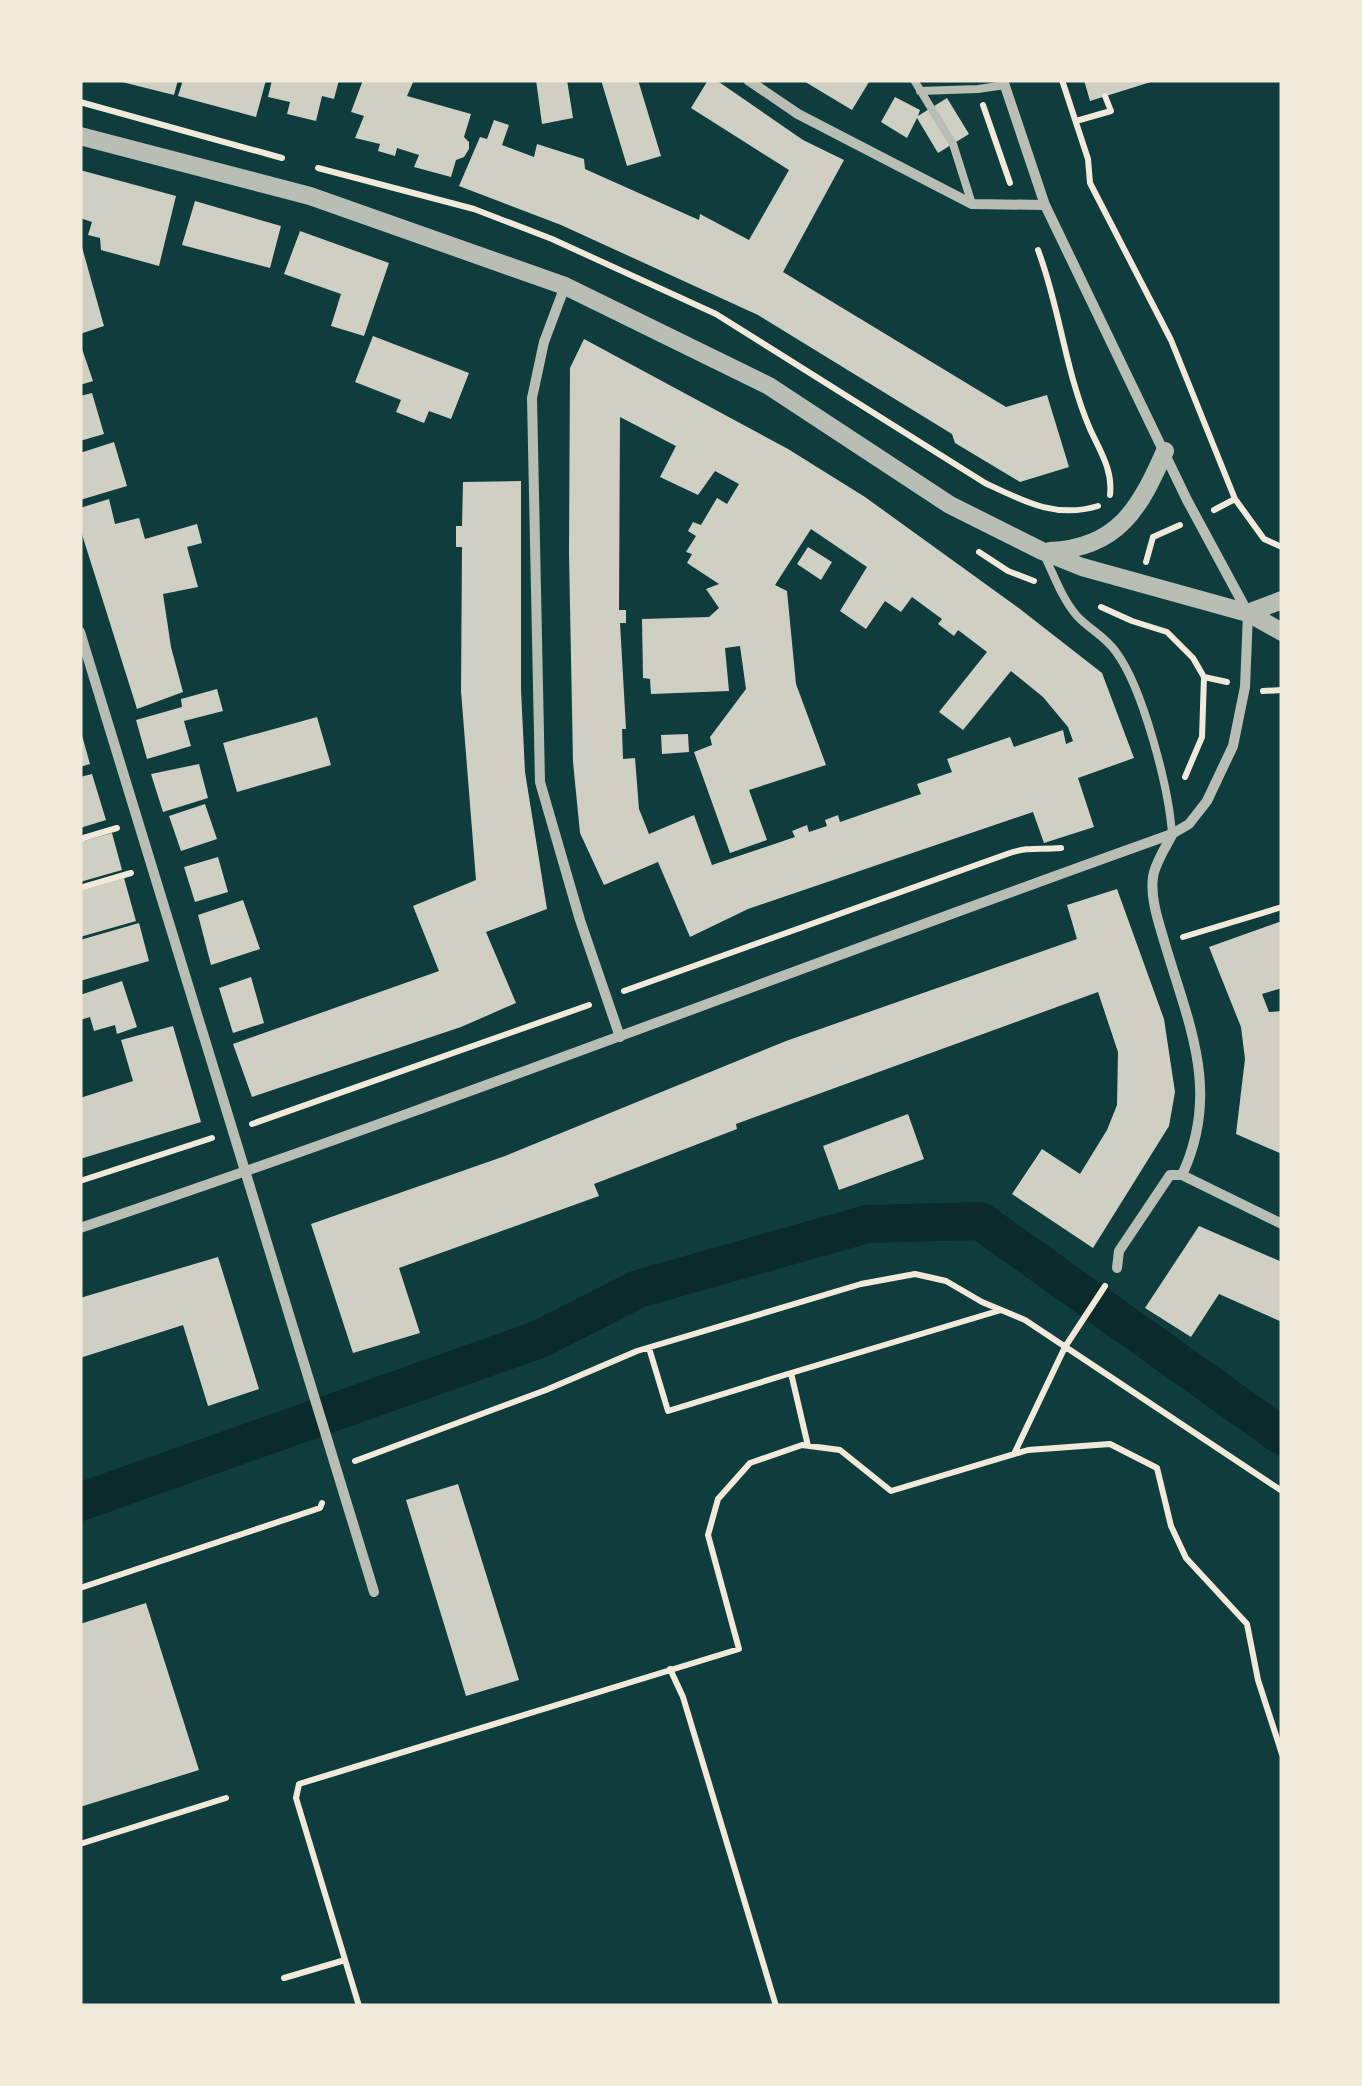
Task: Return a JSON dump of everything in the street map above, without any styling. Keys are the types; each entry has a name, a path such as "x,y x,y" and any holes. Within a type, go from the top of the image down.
{"street":[{"path":"748,80 798,114 972,204 1045,205"},
{"path":"80,1228 620,1037 1172,834 1189,824 1206,800 1233,746 1246,687 1248,613 1187,500 1045,205 1004,82"},
{"path":"80,136 310,196 565,286 769,386 950,505 1042,551 1082,568 1248,613 1282,632"},
{"path":"565,286 544,342 532,398 540,782 580,920 620,1037"},
{"path":"1042,551 1073,550 1101,541 1145,496 1165,451"},
{"path":"1248,613 1282,600"},
{"path":"80,632 374,1592"},
{"path":"1172,834 1153,876 1154,906 1202,1067 1200,1111 1192,1154 1182,1175"},
{"path":"1116,1268 1120,1251 1170,1175 1182,1175 1282,1224"}],"lane":[{"path":"914,80 954,144 972,204"},
{"path":"920,91 978,90 1004,82"},
{"path":"1042,551 1076,616 1104,638 1124,664 1170,799 1172,834"}],"path":[{"path":"1062,80 1088,159 1090,183 1171,340 1235,499 1264,539 1282,546"},
{"path":"552,238 716,314 985,483 1060,512 1100,506 1110,496 1112,481 1068,370 1048,275 1018,205 978,90"},
{"path":"1076,120 1110,111 1106,96"},
{"path":"966,543 1008,571 1167,632 1193,658 1204,677 1202,737 1193,764 1170,799"},
{"path":"1271,693 1282,690"},
{"path":"80,839 138,823"},
{"path":"80,1181 232,1131 1007,854 1032,846 1042,849 1070,845"},
{"path":"80,888 151,866"},
{"path":"1165,942 1282,907"},
{"path":"1014,1454 1065,1347 1116,1268"},
{"path":"80,1588 320,1508 338,1467 648,1348 861,1284 916,1274 946,1280 1025,1320 1282,1490"},
{"path":"648,1348 668,1411 1002,1310"},
{"path":"791,1373 808,1446"},
{"path":"359,2006 296,1798 299,1784 738,1649 708,1535 718,1499 750,1464 802,1445 840,1450 890,1491 1014,1454 1110,1444 1157,1468 1172,1526 1186,1558 1246,1624 1258,1680 1282,1754"},
{"path":"670,1670 684,1698 776,2006"},
{"path":"80,1844 226,1798"},
{"path":"284,1978 344,1960"}],"building":[{"path":"114,80 178,80 174,95"},
{"path":"183,80 266,80 256,117 178,96"},
{"path":"272,80 339,80 334,99 322,96 316,121 287,114 290,102 268,97"},
{"path":"363,80 414,80 407,96 471,114 464,137 469,149 456,160 451,177 414,167 419,155 397,148 395,156 378,151 380,144 355,138 364,116 351,112"},
{"path":"536,80 567,80 573,118 542,124"},
{"path":"601,80 638,80 661,156 627,166"},
{"path":"708,80 716,80 803,140 844,160 783,272 1006,407 1047,395 1069,467 1020,482 955,443 952,434 758,315 561,225 459,186 480,137 487,139 494,120 509,125 502,145 534,157 537,144 584,159 585,169 699,220 700,214 749,240 789,170 691,108"},
{"path":"802,80 865,80 869,82 852,110"},
{"path":"1084,80 1154,80 1154,81 1090,101"},
{"path":"895,97 920,110 918,116 947,98 969,134 938,153 917,118 907,138 881,122"},
{"path":"80,170 176,196 159,266 101,250 100,238 88,235 92,222 80,218"},
{"path":"195,201 281,226 270,268 182,245"},
{"path":"300,231 389,263 364,336 331,326 341,294 284,274"},
{"path":"80,240 104,326 80,334"},
{"path":"373,336 469,373 451,419 429,411 424,423 396,412 401,400 355,382"},
{"path":"584,339 788,449 865,497 1102,673 1134,758 1078,778 1094,827 1044,843 1033,812 748,909 690,937 658,862 604,885 580,833 573,762 570,368","holes":["620,417 676,446 660,477 698,495 715,471 739,484 727,504 717,498 701,525 693,522 688,531 696,536 686,552 692,554 687,563 719,584 706,589 719,608 709,617 642,619 643,678 650,679 651,694 729,691 725,648 740,646 746,689 710,737 712,745 694,752 730,853 767,840 749,790 826,765 796,684 787,591 775,585 811,529 867,567 840,611 866,629 885,601 901,612 912,597 942,619 938,624 954,636 958,630 987,652 939,712 963,730 1011,671 1043,697 1068,727 1073,741 1066,744 1063,730 1014,747 1010,737 947,759 952,772 917,784 921,794 840,822 838,815 825,820 827,826 809,832 807,825 792,831 795,837 712,865 694,815 649,834 639,809 635,758 623,759 622,729 626,729 620,623 626,623 626,610 619,610"]},
{"path":"80,343 93,381 80,385"},
{"path":"92,393 104,434 80,441 80,396"},
{"path":"114,442 127,486 80,500 80,453"},
{"path":"521,481 525,772 547,909 486,932 516,1003 461,1027 252,1097 233,1044 439,971 413,906 476,880 461,691 462,547 456,547 456,526 462,526 463,482"},
{"path":"109,499 115,524 139,518 145,539 197,524 202,543 187,547 198,587 163,594 183,692 137,709 80,528 80,508"},
{"path":"808,547 832,562 821,580 797,564"},
{"path":"217,689 223,711 184,721 191,746 147,759 136,720 182,707 181,699"},
{"path":"317,717 331,765 237,792 223,743"},
{"path":"80,733 90,764 80,767"},
{"path":"688,734 689,752 662,754 661,735"},
{"path":"199,764 208,798 163,812 151,774"},
{"path":"92,774 106,820 80,828 80,777"},
{"path":"205,804 217,839 181,851 169,816"},
{"path":"112,833 122,870 80,882 80,842"},
{"path":"218,857 228,892 195,902 184,867"},
{"path":"124,878 136,921 80,937 80,891"},
{"path":"1117,889 1164,1019 1175,1092 1169,1126 1093,1248 1012,1194 1042,1149 1080,1174 1107,1130 1117,1105 1118,1052 1098,992 736,1124 737,1129 594,1184 599,1196 399,1268 420,1333 353,1353 311,1224 505,1156 786,1041 1077,939 1067,905"},
{"path":"243,900 260,949 211,965 198,915"},
{"path":"1282,921 1282,988 1262,994 1269,1012 1282,1011 1282,1154 1236,1134 1245,1059 1241,1027 1209,947"},
{"path":"139,923 149,961 80,981 80,940"},
{"path":"251,977 264,1023 233,1033 219,988"},
{"path":"122,981 137,1027 117,1034 115,1025 94,1031 90,1017 80,1020 80,995"},
{"path":"173,1026 201,1122 80,1159 80,1098 133,1081 121,1040"},
{"path":"908,1114 924,1159 839,1190 823,1146"},
{"path":"1199,1226 1282,1262 1282,1322 1219,1294 1191,1337 1145,1308"},
{"path":"218,1257 259,1389 208,1406 183,1325 80,1358 80,1298"},
{"path":"458,1484 519,1680 466,1696 406,1500"},
{"path":"146,1603 199,1770 80,1807 80,1624"}],"waterway":[{"path":"80,1502 540,1339 638,1289 867,1224 980,1221 1282,1436"}]}
